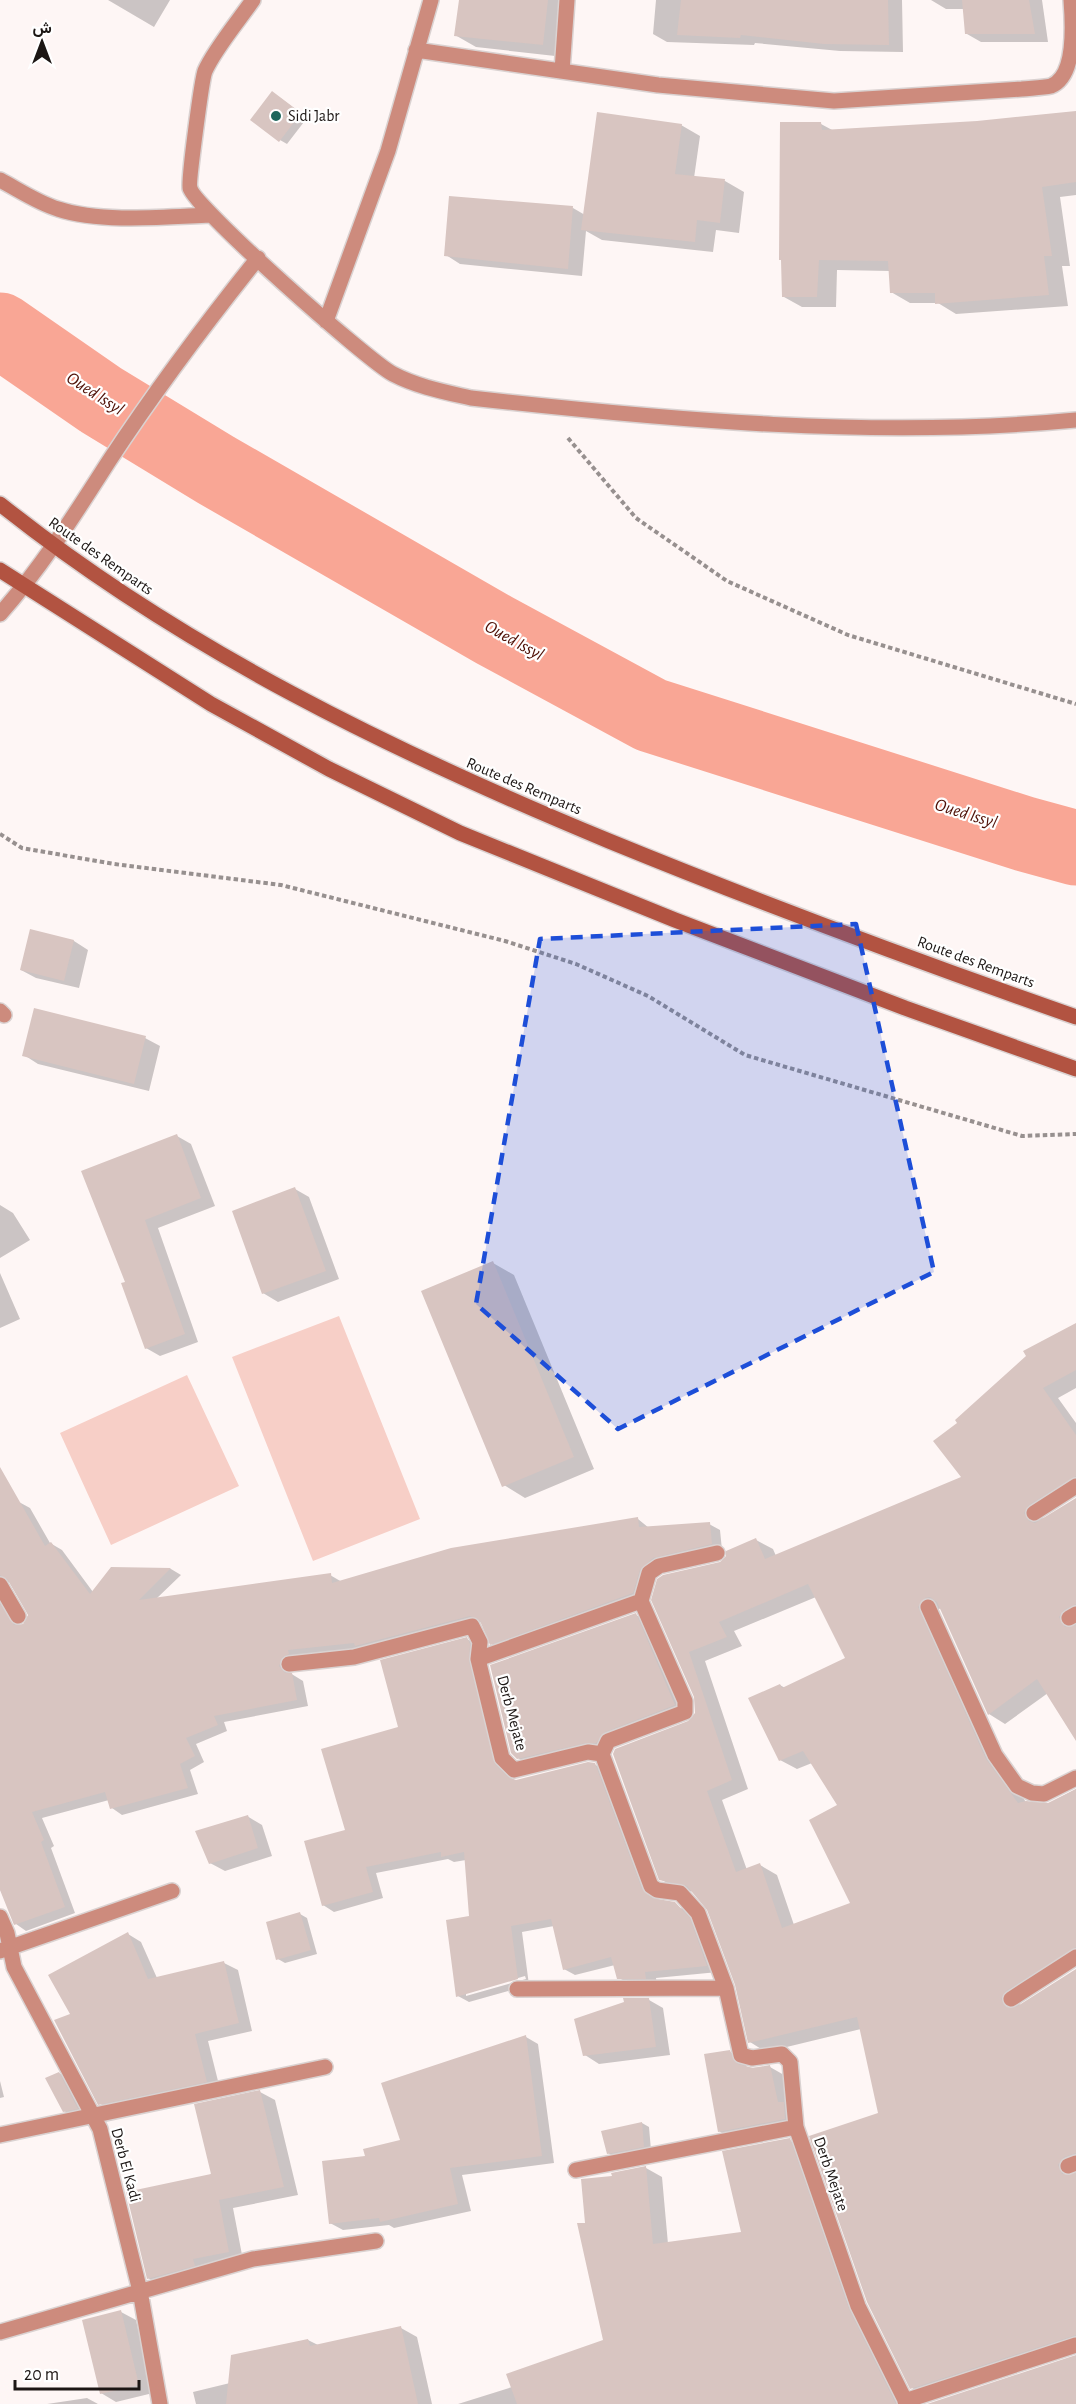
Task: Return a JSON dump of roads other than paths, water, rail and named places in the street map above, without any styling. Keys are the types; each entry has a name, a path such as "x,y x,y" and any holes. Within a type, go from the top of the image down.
{"main road":[{"name":"Route des Remparts","path":"0,504 53,547 162,621 354,727 474,785 692,875 922,963 1076,1017"},
{"path":"0,570 211,704 329,769 460,833 697,928 1076,1069"}],"street":[{"path":"253,0 204,72 189,176 190,190 209,215 326,321 372,361 403,378 432,389 471,398 540,406 795,426 1019,425 1076,420"},
{"path":"326,321 388,150 431,0"},
{"path":"562,71 567,0"},
{"path":"416,50 658,85 834,101 1053,85 1069,69 1075,47 1071,0"},
{"path":"0,180 56,209 80,215 136,218 209,215"},
{"path":"0,614 53,547 204,326 258,258"},
{"path":"1034,1513 1076,1486"},
{"path":"602,1754 608,1741 685,1712 685,1701 641,1601 649,1573 659,1566 717,1553"},
{"path":"0,1585 18,1616"},
{"path":"478,1659 641,1601"},
{"path":"928,1607 995,1755 1017,1786 1032,1793 1044,1794 1076,1778"},
{"name":"Derb Mejate","path":"289,1664 354,1657 472,1626 480,1642 478,1659 502,1758 514,1770 588,1752 602,1754 651,1886 657,1890 681,1893 698,1913 726,1988 741,2055 752,2058 782,2054 790,2062 796,2127 858,2306 906,2403"},
{"path":"5,1950 172,1891"},
{"name":"Derb El Kadi","path":"0,1917 5,1950 100,2129 140,2291 160,2404"},
{"path":"1011,1999 1076,1957"},
{"path":"517,1989 726,1988"},
{"path":"0,2134 325,2067"},
{"path":"576,2170 796,2127"},
{"path":"0,2332 254,2259 376,2241"},
{"path":"906,2403 1076,2345"}],"waterway":[{"name":"Oued Issyl","path":"0,330 101,400 216,470 494,630 651,715 1025,834 1076,848"}],"place":[{"name":"Sidi Jabr","path":"276,116"}]}
